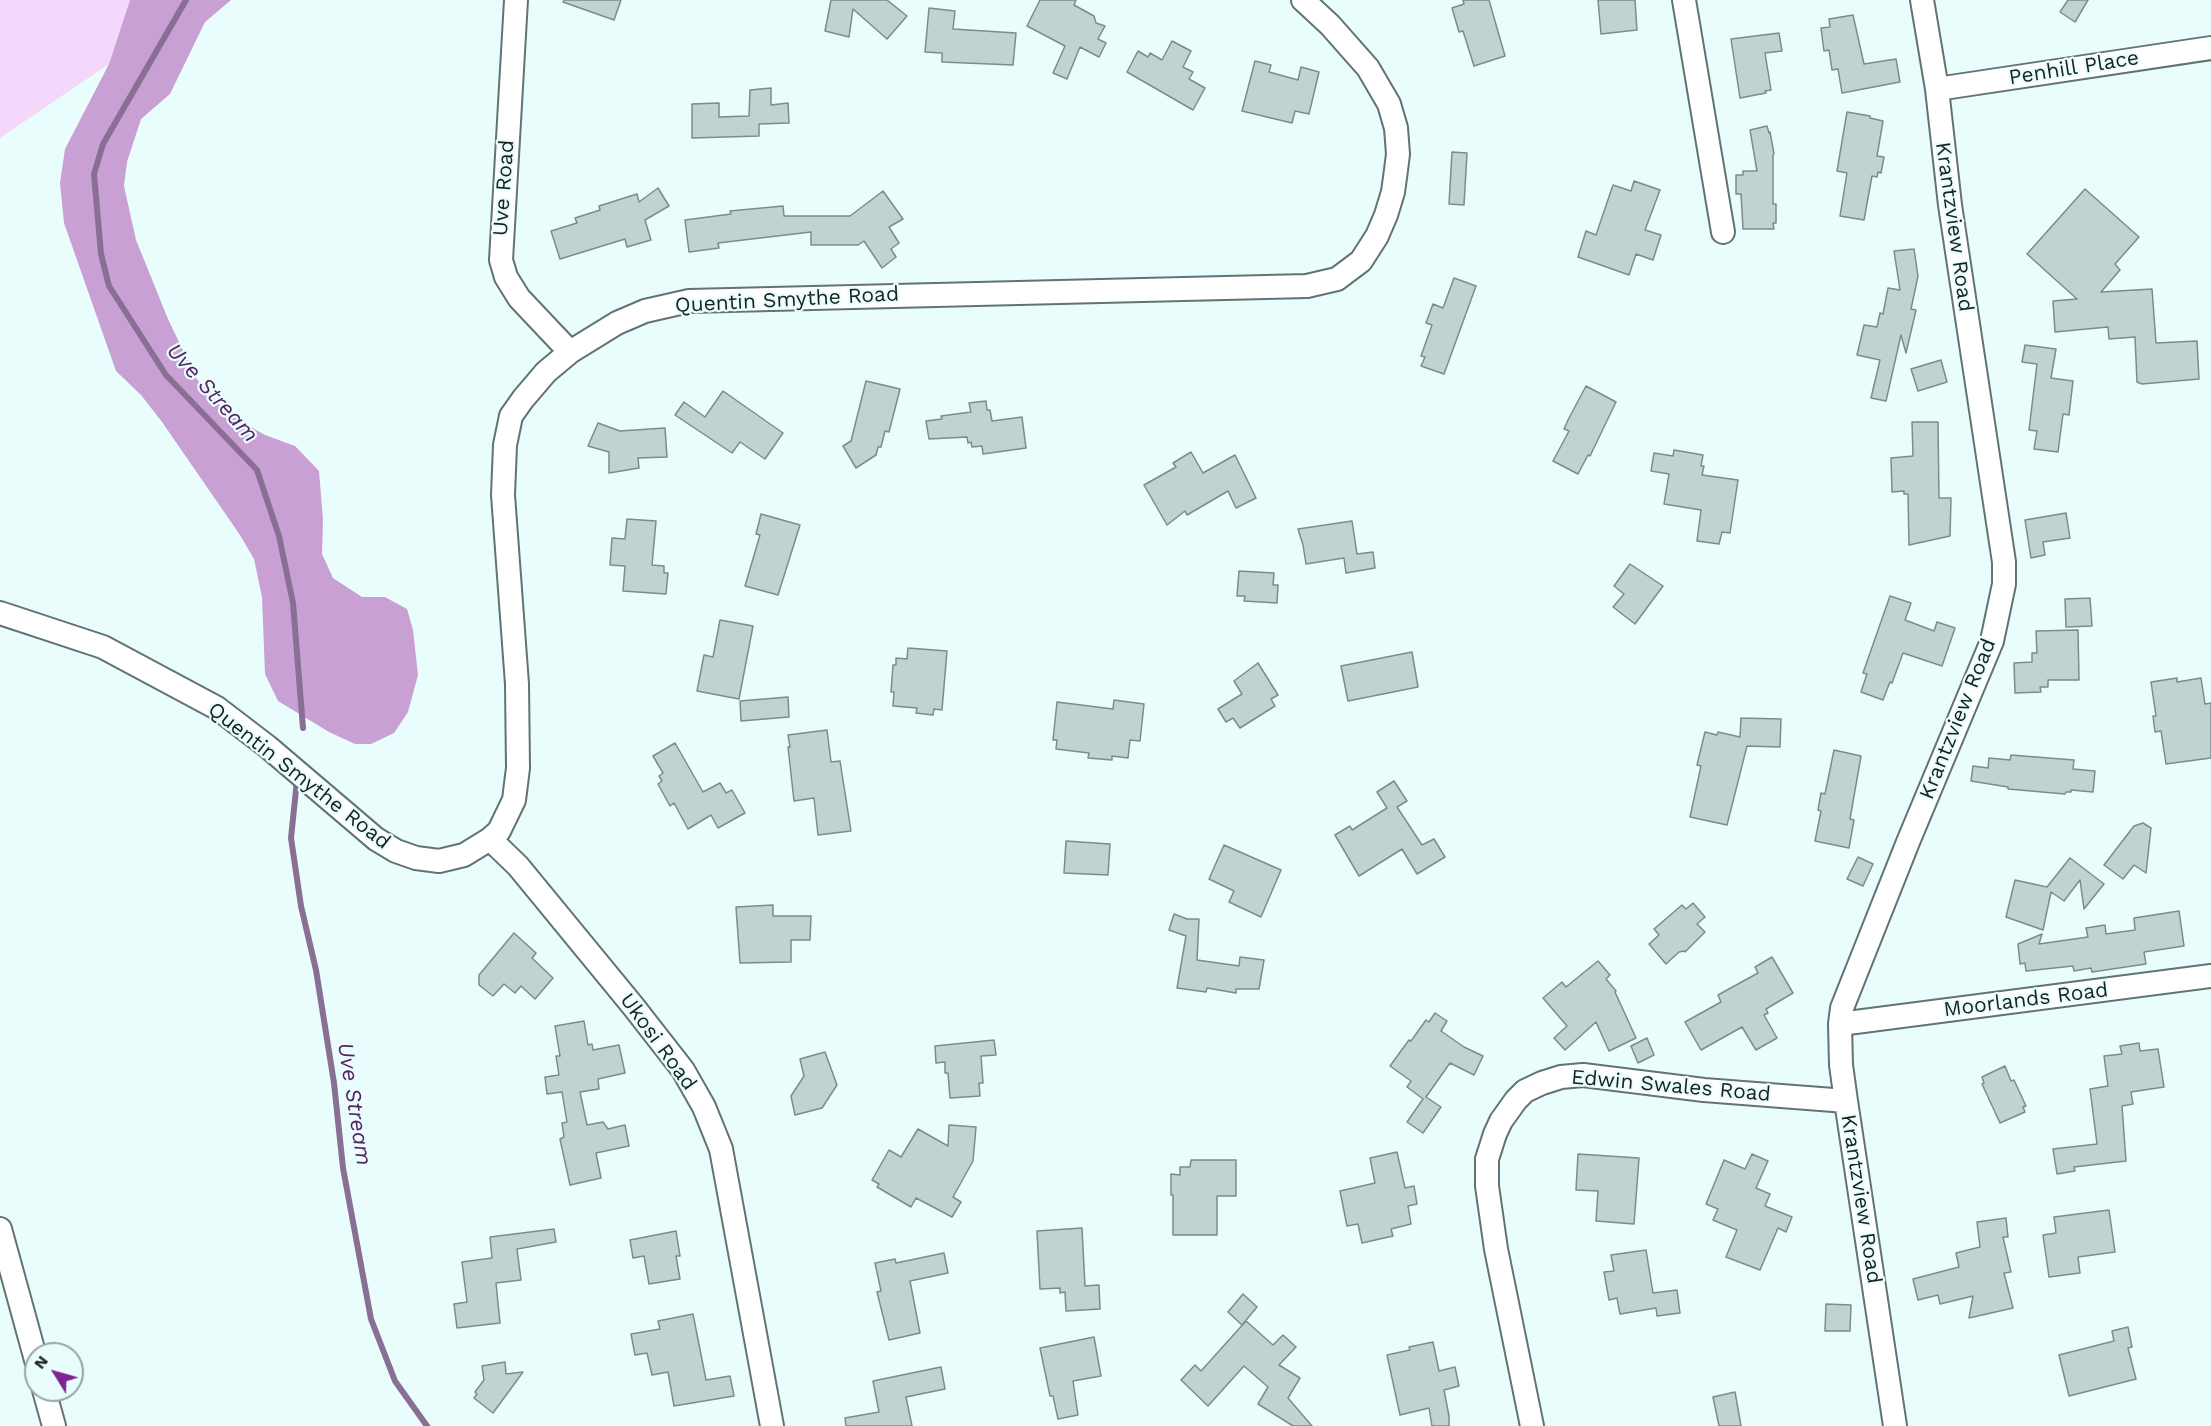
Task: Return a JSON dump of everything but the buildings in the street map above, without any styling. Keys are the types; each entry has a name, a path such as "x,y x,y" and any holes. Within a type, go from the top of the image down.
{"street":[{"name":"Uve Road","path":"516,0 501,260 506,276 519,298 570,352"},
{"name":"Quentin Smythe Road","path":"0,612 103,647 217,708 268,747 376,839 396,851 416,858 439,861 464,855 490,839 505,822 514,800 518,768 517,684 503,495 505,445 512,416 522,399 546,372 570,352 617,323 645,311 674,303 704,299 1307,285 1337,279 1361,261 1373,244 1386,215 1393,192 1398,154 1396,128 1389,104 1368,68 1330,25 1303,0"},
{"path":"1684,0 1724,232"},
{"name":"Krantzview Road","path":"1895,1426 1841,1065 1842,1008 1933,779 1992,641 2004,584 2004,562 1950,205 1937,89 1922,0"},
{"name":"Penhill Place","path":"1937,89 2211,48"},
{"name":"Ukosi Road","path":"490,839 518,866 633,1006 683,1070 704,1107 721,1149 772,1426"},
{"name":"Moorlands Road","path":"1840,1024 2211,976"},
{"name":"Edwin Swales Road","path":"1532,1426 1496,1249 1487,1186 1487,1159 1495,1134 1516,1100 1525,1091 1542,1083 1561,1077 1583,1075 1704,1090 1846,1101"},
{"path":"0,1229 31,1342"},
{"path":"47,1402 54,1426"}],"shaded area":[{"path":"0,0 130,0 109,64 0,138"},
{"path":"130,0 231,0 205,22 170,94 141,119 127,162 124,186 136,240 168,319 196,378 228,414 265,435 295,446 319,471 323,520 322,554 333,578 362,597 385,597 407,609 413,630 418,675 408,712 394,733 371,744 355,744 329,732 278,701 265,674 262,597 254,559 162,422 141,395 116,371 64,223 60,183 65,149 109,64"}],"waterway":[{"name":"Uve Stream","path":"186,0 103,144 94,174 101,254 109,286 166,375 257,470 279,536 293,603 303,728"},
{"name":"Uve Stream","path":"297,780 291,838 301,906 316,970 334,1083 343,1168 371,1319 395,1381 427,1426"}]}
